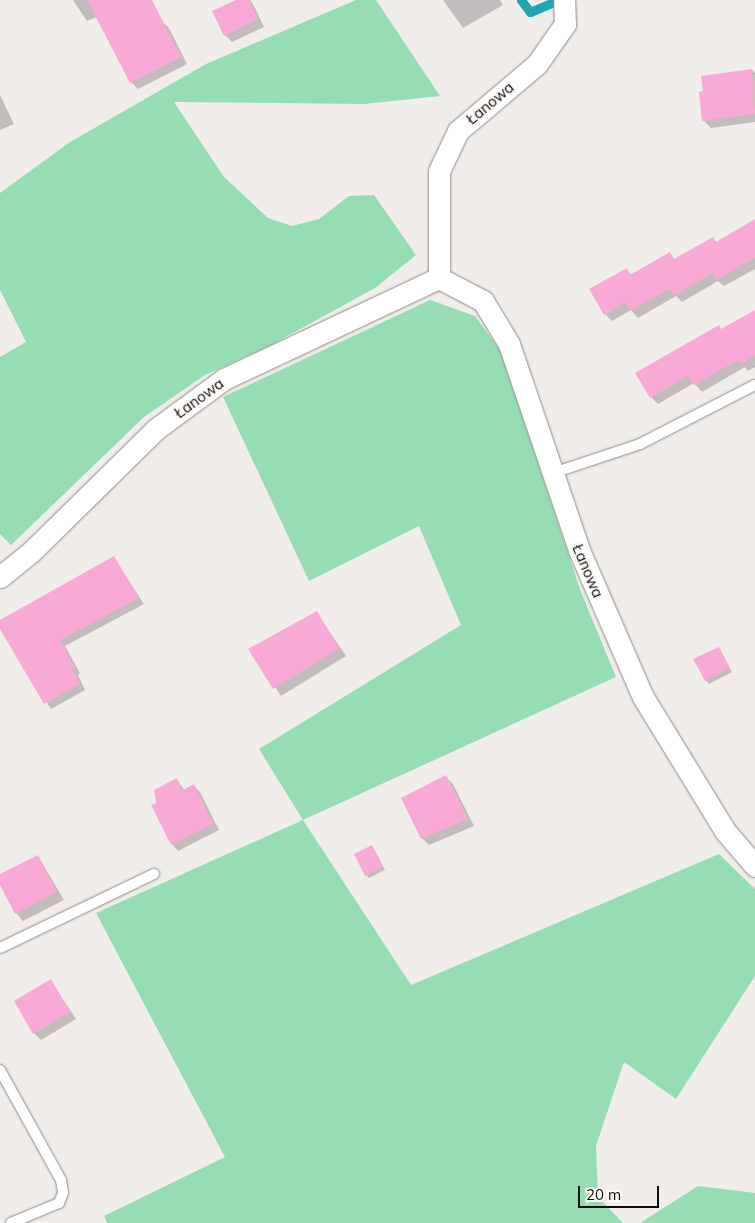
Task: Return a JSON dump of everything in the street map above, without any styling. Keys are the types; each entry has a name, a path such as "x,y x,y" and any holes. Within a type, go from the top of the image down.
{"street":[{"name":"Łanowa","path":"439,278 440,171 454,139 458,131 537,64 564,24 564,0"},
{"name":"Łanowa","path":"439,278 483,301 509,344 578,550 643,697 725,831 755,866"},
{"name":"Łanowa","path":"0,577 31,552 156,429 224,379 439,278"}],"lane":[{"path":"553,473 640,444 755,385"},
{"path":"0,948 154,874"},
{"path":"0,1070 61,1180 63,1193 59,1203 11,1223"}],"green space":[{"path":"356,0 376,0 440,96 364,104 174,102 224,177 268,218 292,226 319,219 349,196 374,195 416,255 375,288 271,345 205,375 144,417 11,545 0,534 0,357 26,342 0,290 0,193 70,142 206,64"},
{"path":"430,300 475,316 500,350 581,592 616,677 303,820 259,749 461,625 419,526 309,581 223,397"},
{"path":"303,820 411,985 719,854 755,889 755,976 676,1099 624,1062 596,1146 598,1197 623,1223 107,1223 104,1216 225,1157 96,913"},
{"path":"698,1186 755,1193 755,1223 640,1223"}],"building":[{"path":"87,0 152,0 181,57 130,83"},
{"path":"236,0 249,0 258,19 224,36 212,11"},
{"path":"752,69 755,114 702,121 699,92 703,91 701,76"},
{"path":"755,219 755,258 716,280 712,273 674,296 670,289 630,311 625,302 604,315 589,289 627,268 630,275 670,252 674,259 713,237 716,242"},
{"path":"755,310 755,356 740,364 738,360 694,385 688,376 650,398 635,373 719,325 721,329"},
{"path":"114,556 139,598 60,640 75,667 72,668 80,684 44,704 0,629 0,620"},
{"path":"317,611 339,649 273,689 248,649"},
{"path":"719,647 730,668 705,681 693,659"},
{"path":"446,775 468,819 421,839 401,798"},
{"path":"177,778 181,791 194,784 213,824 171,845 151,805 156,803 154,790"},
{"path":"372,845 383,866 365,876 354,854"},
{"path":"38,855 57,892 15,914 0,885 0,874"},
{"path":"51,979 70,1012 33,1034 14,1001"}],"waterway":[{"path":"521,0 530,12 551,3"}]}
